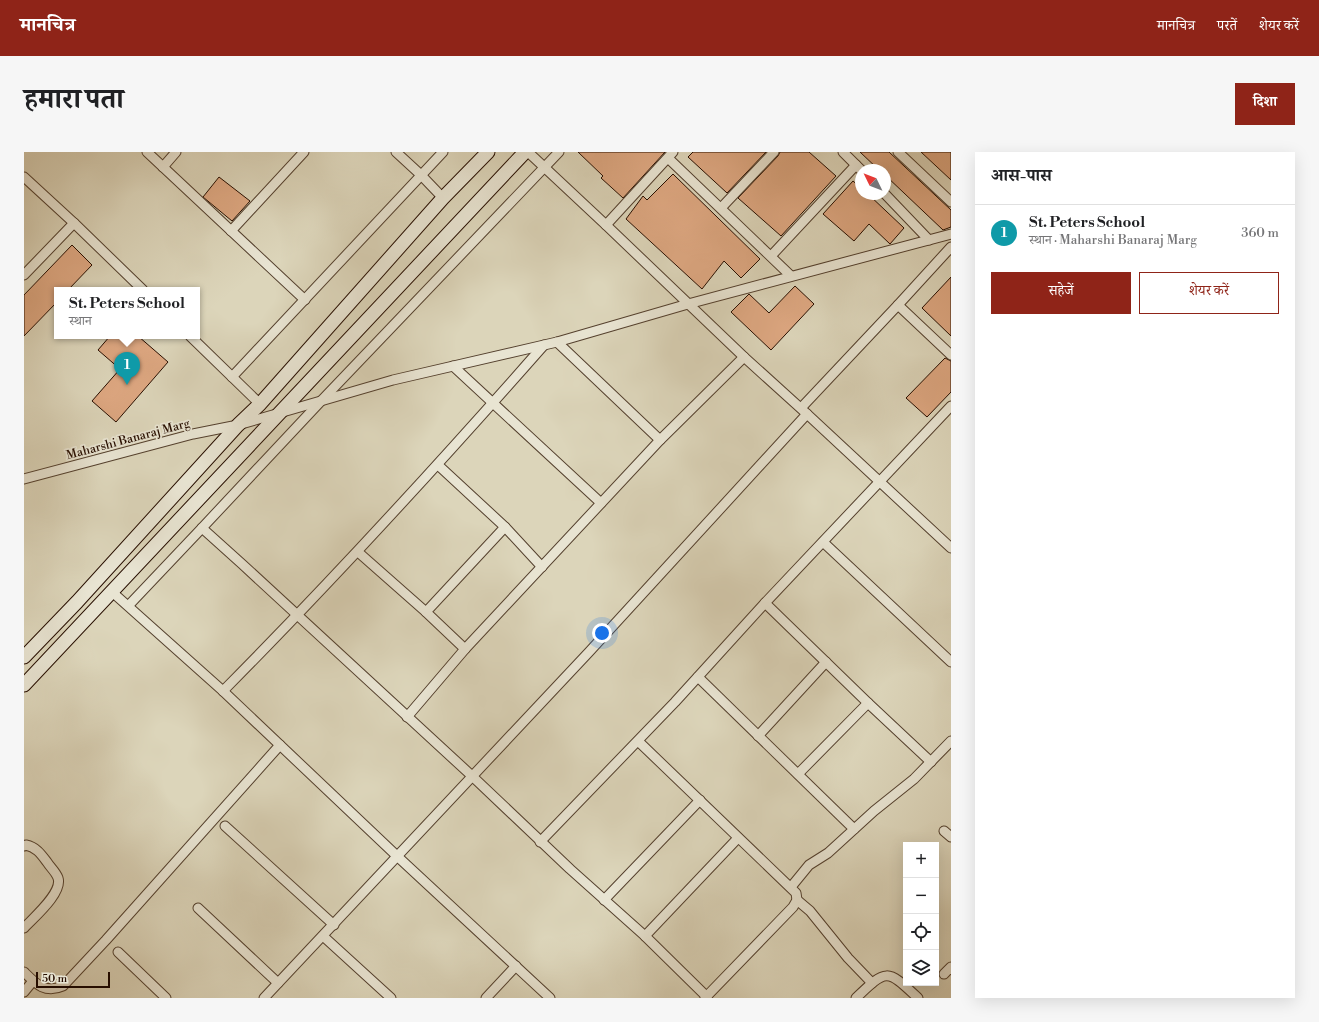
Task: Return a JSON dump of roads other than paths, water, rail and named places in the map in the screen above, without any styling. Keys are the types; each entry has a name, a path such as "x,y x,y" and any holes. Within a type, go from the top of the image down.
{"street":[{"path":"147,152 305,300"},
{"path":"163,167 176,152"},
{"path":"231,231 304,152"},
{"path":"396,152 443,198"},
{"path":"232,377 443,152"},
{"path":"24,657 77,602 238,424 260,404 443,198 488,152"},
{"path":"24,685 279,412 526,152 606,225 744,357 951,548"},
{"path":"129,605 559,152"},
{"path":"721,208 774,152"},
{"path":"843,152 855,164"},
{"path":"898,152 951,202"},
{"path":"606,225 671,155 721,208 791,276"},
{"path":"771,256 855,172"},
{"path":"24,177 140,287"},
{"path":"891,200 928,240"},
{"path":"24,275 74,223"},
{"name":"Maharshi Banaraj Marg","path":"26,476 238,424 393,380 557,342 688,304 951,234"},
{"path":"264,998 589,652 898,305 950,251"},
{"path":"898,305 951,355"},
{"path":"193,339 260,404"},
{"path":"557,342 660,440"},
{"path":"223,691 298,616 358,552 438,465 544,345"},
{"path":"407,716 465,649 660,440 744,357"},
{"path":"453,366 601,503"},
{"path":"540,842 638,741 765,603 951,406"},
{"path":"438,465 505,527 542,567"},
{"path":"426,612 505,527"},
{"path":"202,528 472,776 540,842 645,936 706,997 793,907 797,900 796,893 638,741"},
{"path":"823,542 951,662"},
{"path":"358,552 426,612 465,649"},
{"path":"111,591 129,605 223,691 398,857 550,998"},
{"path":"765,603 931,762"},
{"path":"758,736 826,662"},
{"path":"698,677 854,829"},
{"path":"798,774 868,703"},
{"path":"791,887 809,865 828,853 908,784 951,741"},
{"path":"24,972 33,981 47,989 56,989 63,986 106,940 280,744"},
{"path":"604,900 700,800"},
{"path":"225,826 334,924"},
{"path":"944,831 951,837"},
{"path":"645,936 738,838"},
{"path":"24,846 32,846 41,855 58,878 58,887 52,898 24,928"},
{"path":"797,900 810,911 848,958 872,982"},
{"path":"198,908 278,983"},
{"path":"323,936 391,998"},
{"path":"118,952 166,998"},
{"path":"486,998 516,966"},
{"path":"944,974 951,967"},
{"path":"856,998 872,982 888,975 902,983 918,998"},
{"path":"24,992 33,981"}],"place":[{"name":"St. Peters School","path":"127,385"}]}
